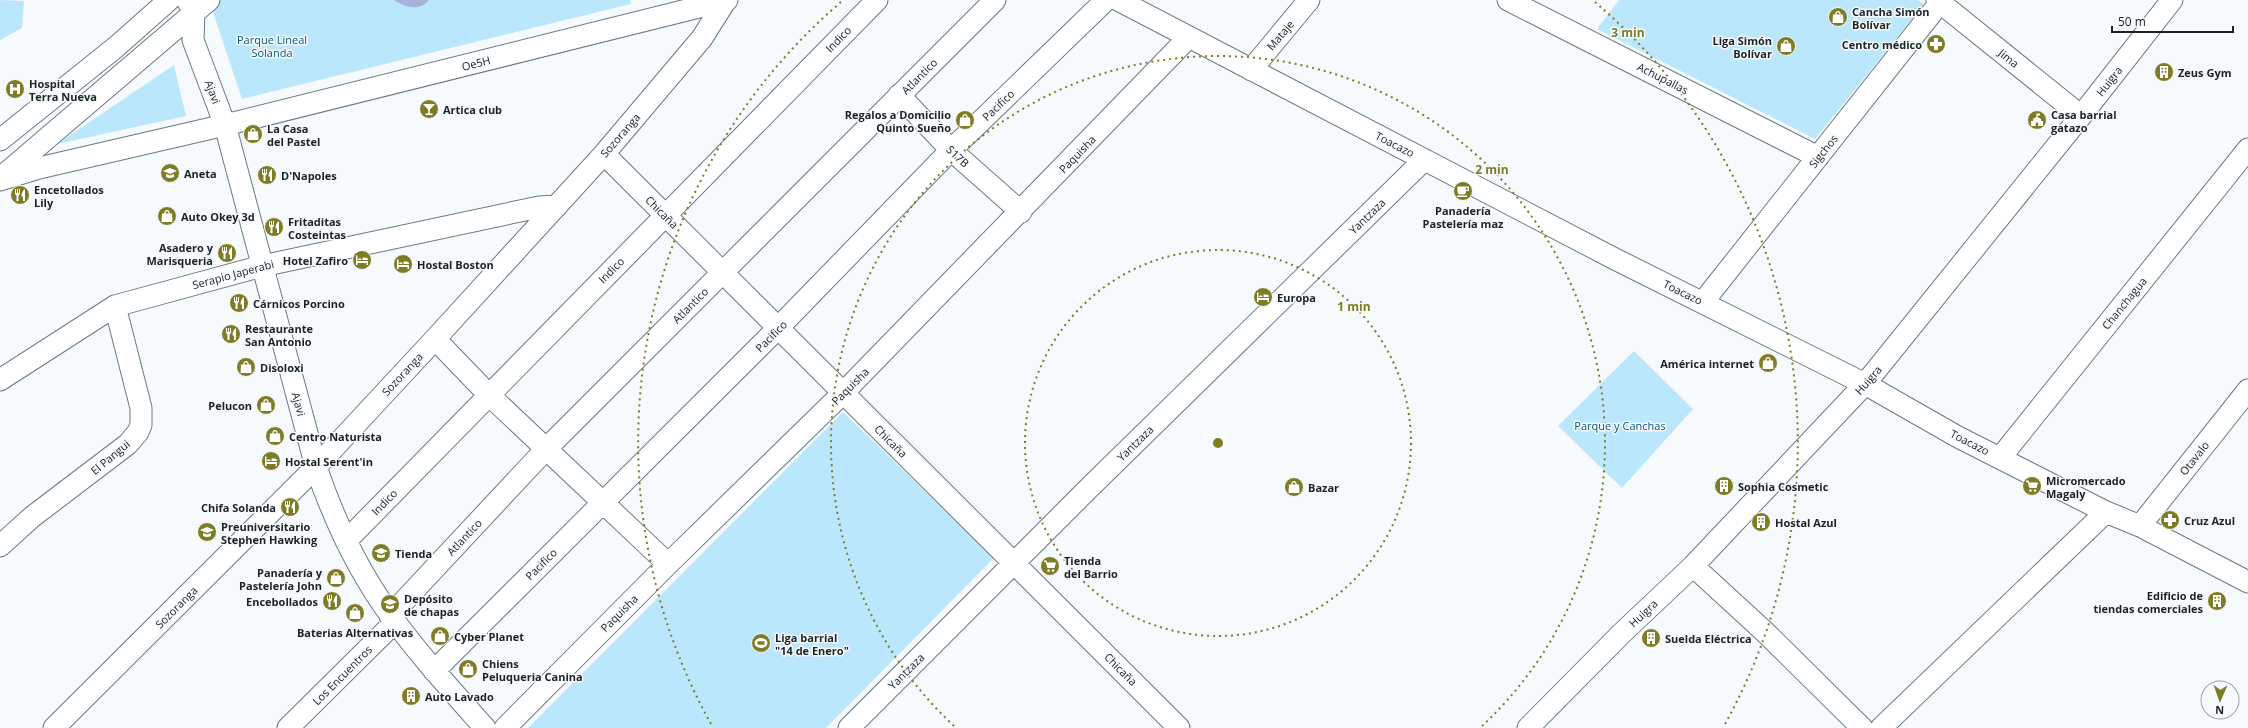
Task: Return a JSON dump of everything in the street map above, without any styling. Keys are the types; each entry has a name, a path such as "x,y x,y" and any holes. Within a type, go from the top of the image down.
{"street":[{"name":"Oe5H","path":"0,179 39,168 225,125 726,0"},
{"name":"Sozoranga","path":"54,728 316,467 435,339 604,154 702,38 726,0"},
{"name":"Indico","path":"346,541 488,394 877,0"},
{"name":"Atlantico","path":"393,619 547,448 996,0"},
{"name":"Pacifico","path":"434,671 778,328 951,150 1106,0"},
{"name":"Toacazo","path":"1118,0 1613,258 1865,384 1958,437 2106,512 2140,526 2248,582"},
{"name":"Mataje","path":"1251,70 1309,0"},
{"name":"Achupallas","path":"1508,0 1531,5 1818,157"},
{"name":"Huigra","path":"1528,728 1622,633 1693,566 1865,384 2081,116 2172,0"},
{"name":"Jima","path":"1940,1 2081,116"},
{"name":"Sigchos","path":"1703,302 1940,1"},
{"path":"0,140 116,47 163,2 175,27 193,40"},
{"name":"Ajavi","path":"197,4 193,40 225,125 316,467 328,502 346,541 393,619 434,671 485,728"},
{"path":"0,179 175,27 197,4"},
{"name":"Paquisha","path":"505,728 668,564 843,393 1021,212 1189,37"},
{"name":"S17B","path":"899,96 951,150 1021,212"},
{"name":"Chanchagua","path":"2000,458 2248,149"},
{"name":"Chicaña","path":"604,154 1179,728"},
{"name":"Yantzaza","path":"849,728 1090,487 1424,160"},
{"name":"Serapio Japerabi","path":"0,380 115,306 262,266 539,206 557,206"},
{"name":"El Pangui","path":"0,546 32,517 116,454 138,432 141,425 141,408 115,306"},
{"path":"435,339 488,394 547,448 668,564"},
{"name":"Otavalo","path":"2140,526 2248,390"},
{"path":"1881,728 2106,512"},
{"path":"1693,566 1766,632 1862,728"},
{"name":"Los Encuentros","path":"288,728 393,619"}],"green space":[{"path":"0,0 24,1 22,28 0,40"},
{"name":"Parque Lineal Solanda","path":"215,0 630,0 631,4 242,99 210,3"},
{"path":"1619,0 1918,0 1924,4 1815,139 1597,29"},
{"path":"174,65 186,116 57,144"},
{"name":"Parque y Canchas","path":"1634,351 1693,409 1622,488 1558,426"},
{"name":"Liga barrial \"14 de Enero\"","path":"843,412 994,558 826,728 528,728"}],"shaded area":[{"path":"394,0 429,0 421,6 412,7 402,5"}],"place":[{"name":"Cancha Simón Bolívar","path":"1838,17"},
{"name":"Centro médico","path":"1936,44"},
{"name":"Liga Simón Bolívar","path":"1786,46"},
{"name":"Zeus Gym","path":"2164,72"},
{"name":"Hospital Terra Nueva","path":"15,89"},
{"name":"Artica club","path":"429,109"},
{"name":"Regalos a Domicilio Quinto Sueño","path":"965,120"},
{"name":"Casa barrial gatazo","path":"2037,120"},
{"name":"La Casa del Pastel","path":"253,134"},
{"name":"Aneta","path":"170,173"},
{"name":"D'Napoles","path":"267,175"},
{"name":"Panadería Pastelería maz","path":"1463,191"},
{"name":"Encetollados Lily","path":"20,195"},
{"name":"Auto Okey 3d","path":"167,216"},
{"name":"Fritaditas Costeintas","path":"274,227"},
{"name":"Asadero y Marisqueria","path":"227,253"},
{"name":"Hotel Zafiro","path":"362,260"},
{"name":"Hostal Boston","path":"403,264"},
{"name":"Europa","path":"1263,297"},
{"name":"Cárnicos Porcino","path":"239,303"},
{"name":"Restaurante San Antonio","path":"231,334"},
{"name":"América internet","path":"1768,363"},
{"name":"Disoloxi","path":"246,367"},
{"name":"Pelucon","path":"266,405"},
{"name":"Centro Naturista","path":"275,436"},
{"name":"Hostal Serent'in","path":"271,461"},
{"name":"Sophia Cosmetic","path":"1724,486"},
{"name":"Micromercado Magaly","path":"2032,486"},
{"name":"Bazar","path":"1294,487"},
{"name":"Chifa Solanda","path":"290,507"},
{"name":"Cruz Azul","path":"2170,520"},
{"name":"Hostal Azul","path":"1761,522"},
{"name":"Preuniversitario Stephen Hawking","path":"207,532"},
{"name":"Tienda","path":"381,553"},
{"name":"Tienda del Barrio","path":"1050,566"},
{"name":"Panadería y Pastelería John","path":"336,578"},
{"name":"Encebollados","path":"332,601"},
{"name":"Edificio de tiendas comerciales","path":"2217,601"},
{"name":"Depósito de chapas","path":"390,604"},
{"name":"Baterias Alternativas","path":"355,613"},
{"name":"Cyber Planet","path":"440,636"},
{"name":"Suelda Eléctrica","path":"1651,638"},
{"name":"Liga barrial \"14 de Enero\"","path":"761,643"},
{"name":"Chiens Peluqueria Canina","path":"468,669"},
{"name":"Auto Lavado","path":"411,696"}]}
